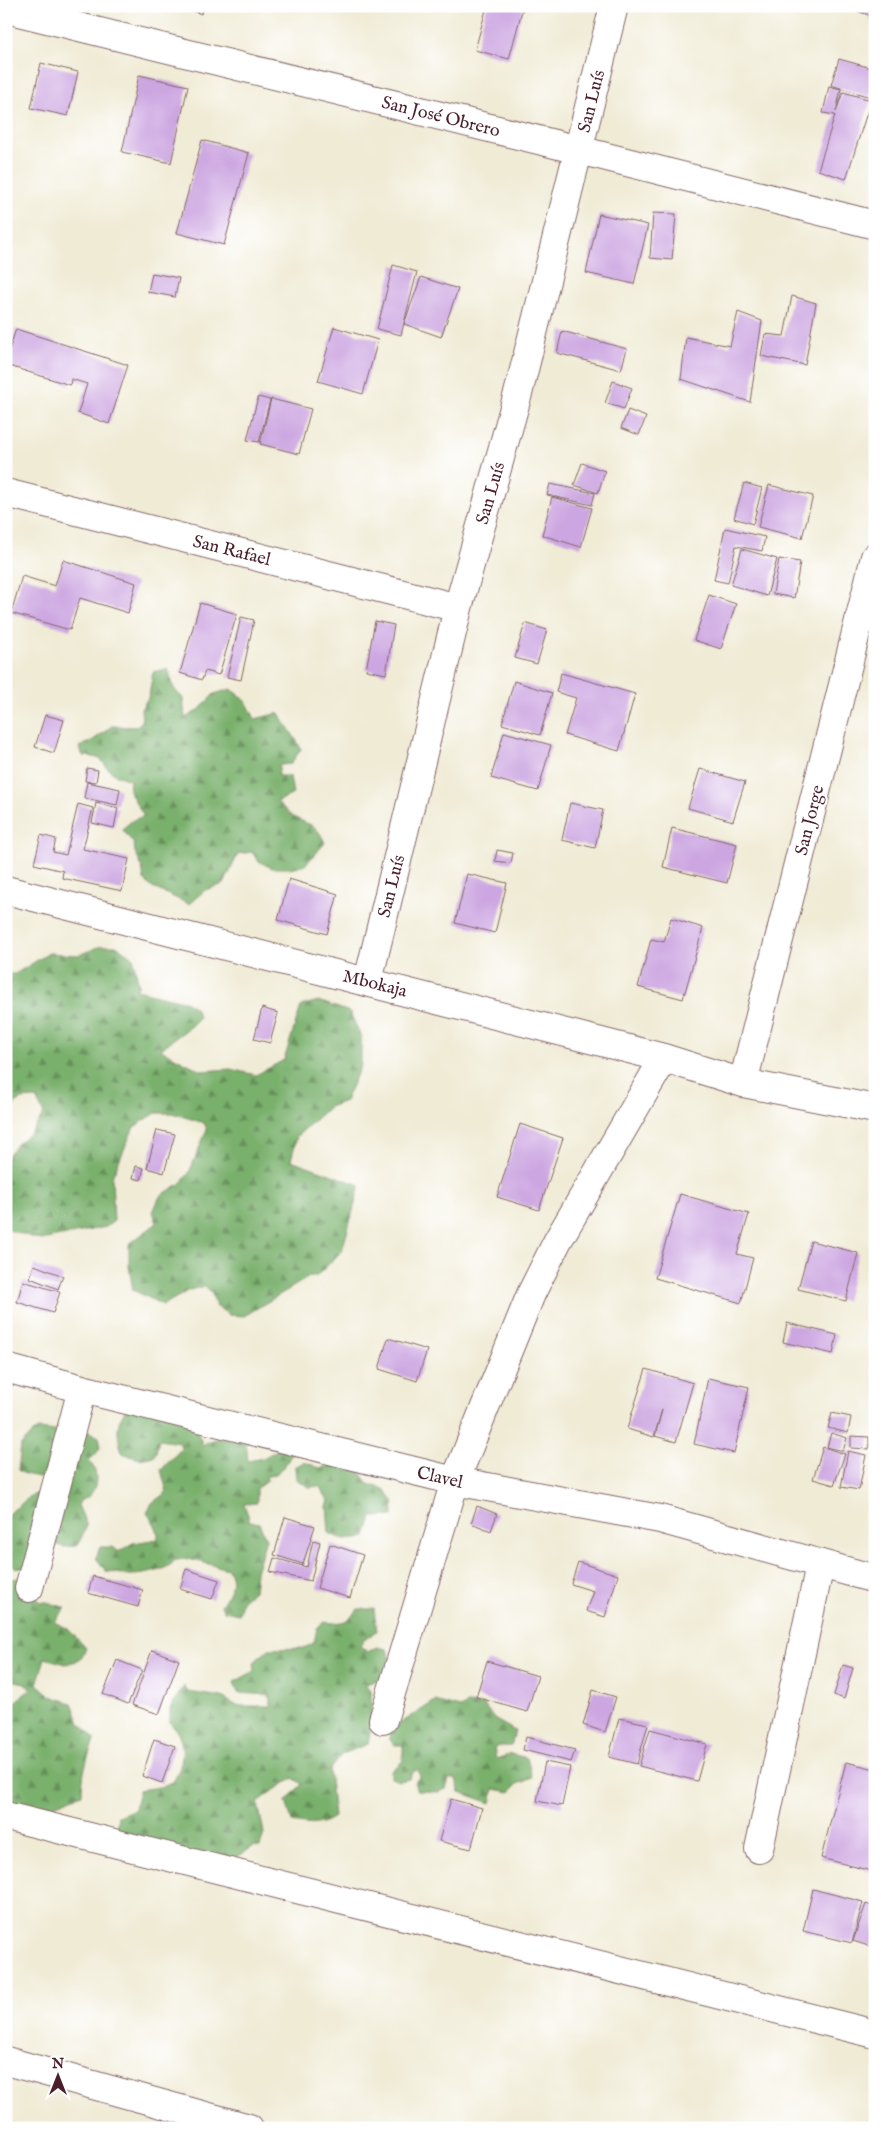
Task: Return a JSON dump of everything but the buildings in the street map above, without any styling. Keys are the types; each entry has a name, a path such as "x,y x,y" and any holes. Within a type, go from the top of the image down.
{"street":[{"name":"San Luís","path":"368,981 458,608 519,390 614,6"},
{"name":"San José Obrero","path":"6,9 875,225"},
{"name":"San Rafael","path":"6,493 458,608"},
{"name":"San Jorge","path":"743,1082 875,556"},
{"name":"Mbokaja","path":"6,890 664,1058 743,1082 875,1109"},
{"path":"383,1720 455,1481 531,1294 556,1242 664,1058"},
{"name":"Clavel","path":"6,1368 82,1389 455,1481 660,1519 875,1579"},
{"path":"29,1588 82,1389"},
{"path":"759,1849 820,1565"},
{"path":"6,1816 875,2034"},
{"path":"6,2061 249,2128"}],"green space":[{"path":"167,669 173,687 183,698 185,718 199,710 214,694 231,689 246,701 255,719 279,713 301,749 291,764 280,765 278,776 290,776 293,794 277,802 292,816 312,825 322,836 325,843 305,865 295,868 272,868 258,861 252,852 238,854 224,884 205,890 189,904 151,887 144,880 142,867 135,852 134,844 122,829 133,820 144,816 129,791 130,780 110,771 101,760 83,756 79,747 92,741 112,726 135,727 142,722 141,709 149,696 153,672"},
{"path":"101,946 116,946 133,957 139,987 137,985 137,990 187,1002 195,1008 199,1017 190,1027 161,1050 202,1071 230,1069 256,1075 284,1060 301,1006 318,1001 350,1012 361,1037 361,1065 345,1101 329,1107 297,1136 291,1160 360,1185 342,1251 317,1276 311,1276 244,1316 229,1315 216,1306 212,1294 204,1286 190,1290 163,1305 133,1290 129,1267 129,1244 157,1223 153,1212 160,1196 181,1183 189,1173 207,1129 204,1123 172,1113 156,1113 134,1127 112,1177 114,1221 106,1227 41,1240 6,1229 6,1159 17,1143 30,1134 44,1114 36,1098 21,1099 6,1114 6,974 15,974 49,953 78,955"},
{"path":"130,1403 192,1421 203,1445 214,1440 229,1438 246,1441 248,1461 263,1458 281,1448 292,1453 279,1472 265,1477 268,1480 257,1488 257,1503 244,1504 250,1521 259,1523 266,1539 256,1572 254,1591 242,1601 239,1614 224,1611 221,1605 232,1583 228,1569 189,1559 175,1560 167,1567 155,1572 127,1575 106,1571 96,1558 100,1547 112,1547 118,1552 133,1543 158,1539 157,1528 147,1513 152,1503 167,1492 161,1470 181,1449 180,1443 159,1440 155,1456 139,1459 122,1453 118,1427"},
{"path":"37,1429 68,1432 85,1430 99,1437 100,1448 89,1460 95,1470 96,1479 92,1492 81,1500 78,1505 87,1526 77,1546 63,1547 55,1544 31,1568 16,1568 6,1559 6,1520 9,1513 28,1497 44,1491 42,1487 43,1479 24,1474 18,1470 21,1445"},
{"path":"304,1462 320,1468 338,1463 358,1469 368,1484 384,1489 394,1502 393,1516 372,1517 366,1537 347,1539 329,1533 327,1506 329,1501 319,1486 309,1487 296,1479 295,1467"},
{"path":"20,1578 40,1602 47,1602 66,1608 54,1622 67,1628 86,1648 80,1660 66,1664 45,1658 37,1684 51,1696 72,1703 80,1723 95,1739 85,1766 82,1794 36,1812 6,1817 6,1713 11,1711 17,1700 31,1689 20,1682 6,1681 6,1586 9,1579"},
{"path":"358,1609 374,1609 377,1631 364,1640 360,1646 368,1652 376,1647 387,1649 390,1660 384,1677 364,1685 371,1690 371,1726 368,1744 342,1754 329,1770 334,1817 314,1824 292,1822 286,1801 302,1784 293,1778 270,1793 258,1804 264,1833 260,1847 254,1846 231,1861 115,1847 118,1816 135,1809 139,1790 159,1787 173,1782 180,1767 182,1744 176,1730 170,1723 170,1708 184,1686 188,1692 222,1697 237,1706 272,1706 268,1695 238,1693 234,1682 255,1671 254,1662 269,1649 304,1648 314,1643 317,1628 324,1622 343,1622 355,1614"},
{"path":"435,1701 460,1708 467,1704 484,1705 494,1719 515,1731 511,1746 494,1748 496,1759 511,1754 527,1758 532,1777 519,1783 510,1792 494,1789 491,1803 460,1792 456,1779 449,1779 446,1789 439,1792 417,1791 414,1782 420,1778 418,1769 412,1773 409,1779 399,1781 391,1778 391,1771 403,1761 403,1745 394,1745 389,1738 392,1729"}]}
